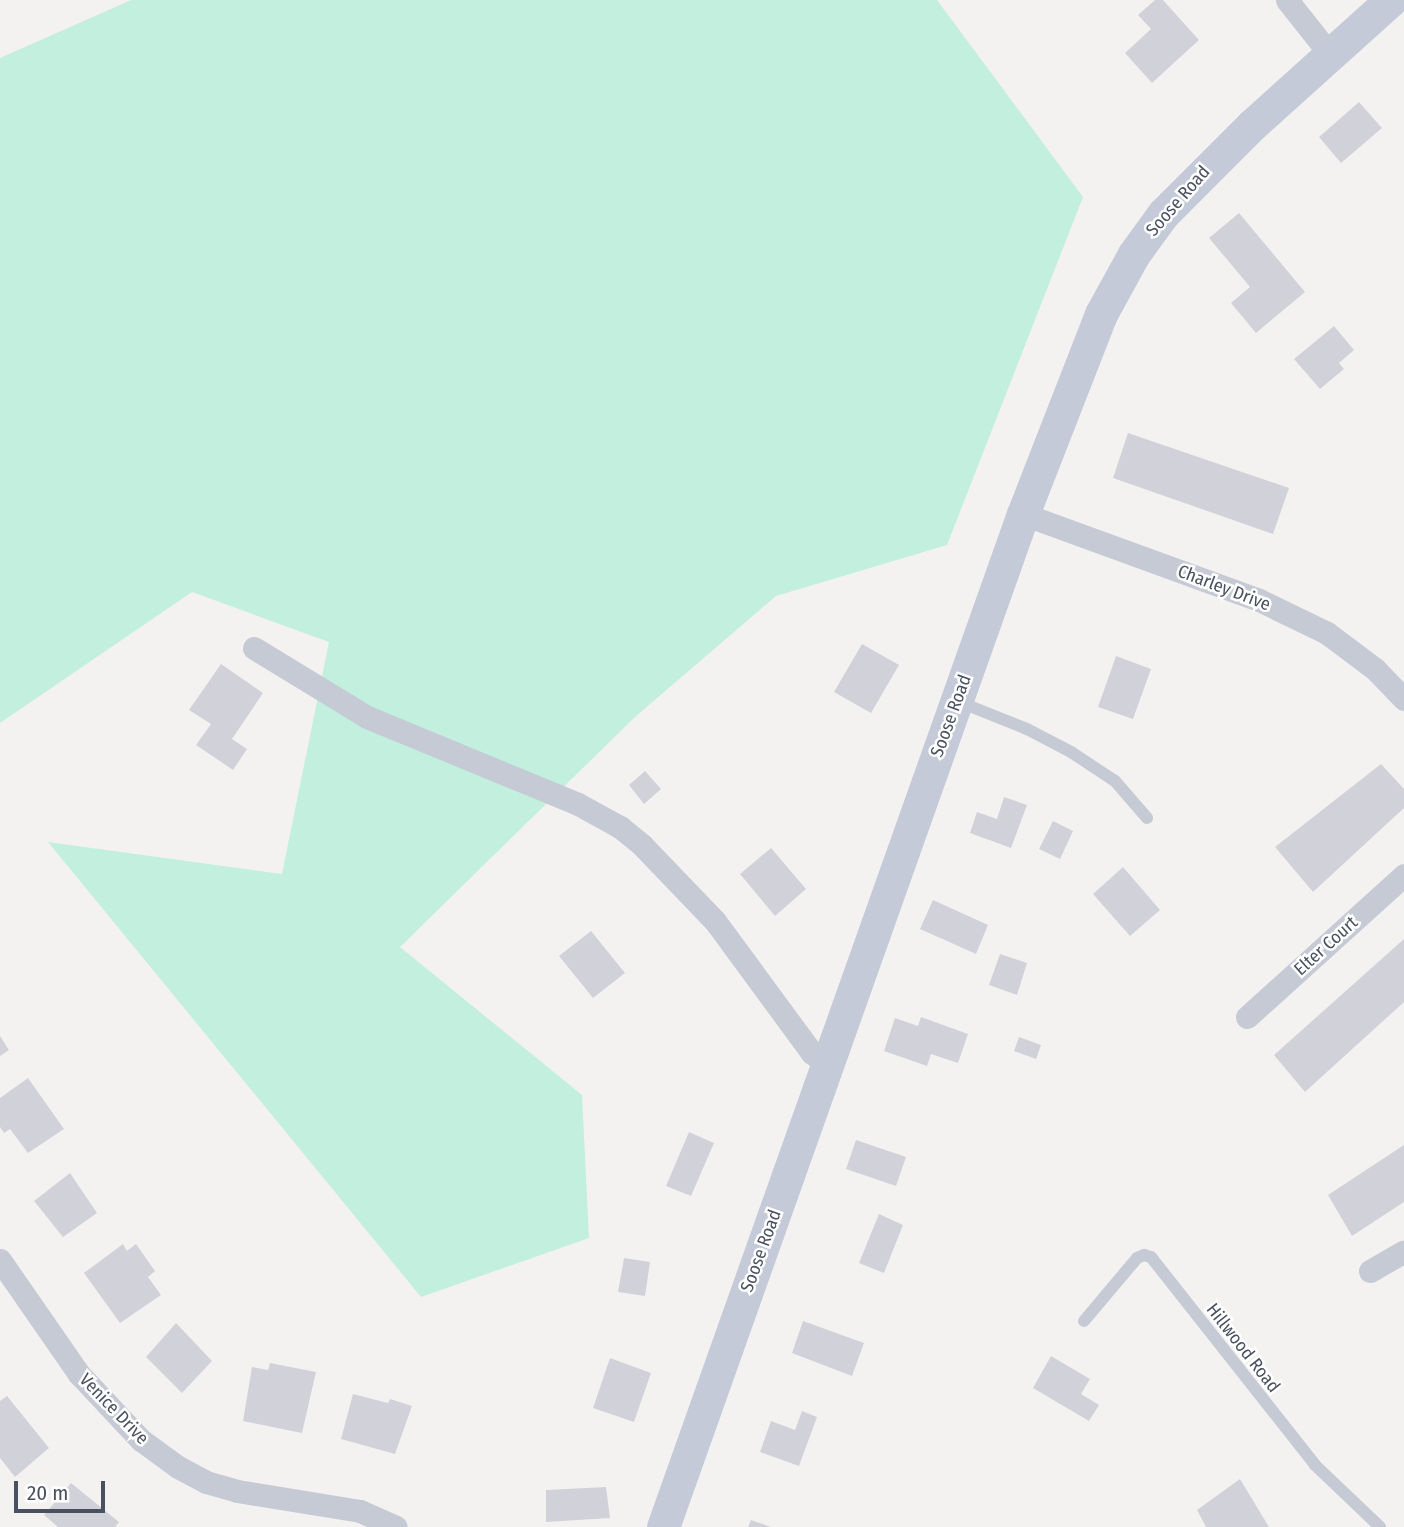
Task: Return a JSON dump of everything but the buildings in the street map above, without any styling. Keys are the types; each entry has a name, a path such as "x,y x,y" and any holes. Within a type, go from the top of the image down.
{"street":[{"path":"1287,0 1329,53"},
{"name":"Soose Road","path":"663,1527 1023,514 1101,314 1134,254 1163,214 1198,176 1329,53 1391,0"},
{"name":"Charley Drive","path":"1023,514 1271,605 1327,633 1375,669 1404,699"},
{"path":"254,648 367,717 578,804 620,827 642,845 715,921 812,1053 827,1064"},
{"name":"Elter Court","path":"1247,1017 1404,875"},
{"path":"1370,1272 1404,1251"},
{"name":"Venice Drive","path":"0,1260 79,1374 141,1440 178,1467 206,1482 237,1491 320,1502 360,1511 396,1527"}],"lane":[{"path":"956,701 1027,729 1071,752 1115,781 1147,818"},
{"name":"Hillwood Road","path":"1084,1321 1137,1258 1144,1255 1151,1257 1315,1465 1380,1527"}],"green space":[{"path":"131,0 937,0 1083,197 947,545 776,596 635,717 400,947 582,1095 589,1238 421,1297 48,842 282,874 329,642 192,592 0,723 0,58"}]}
